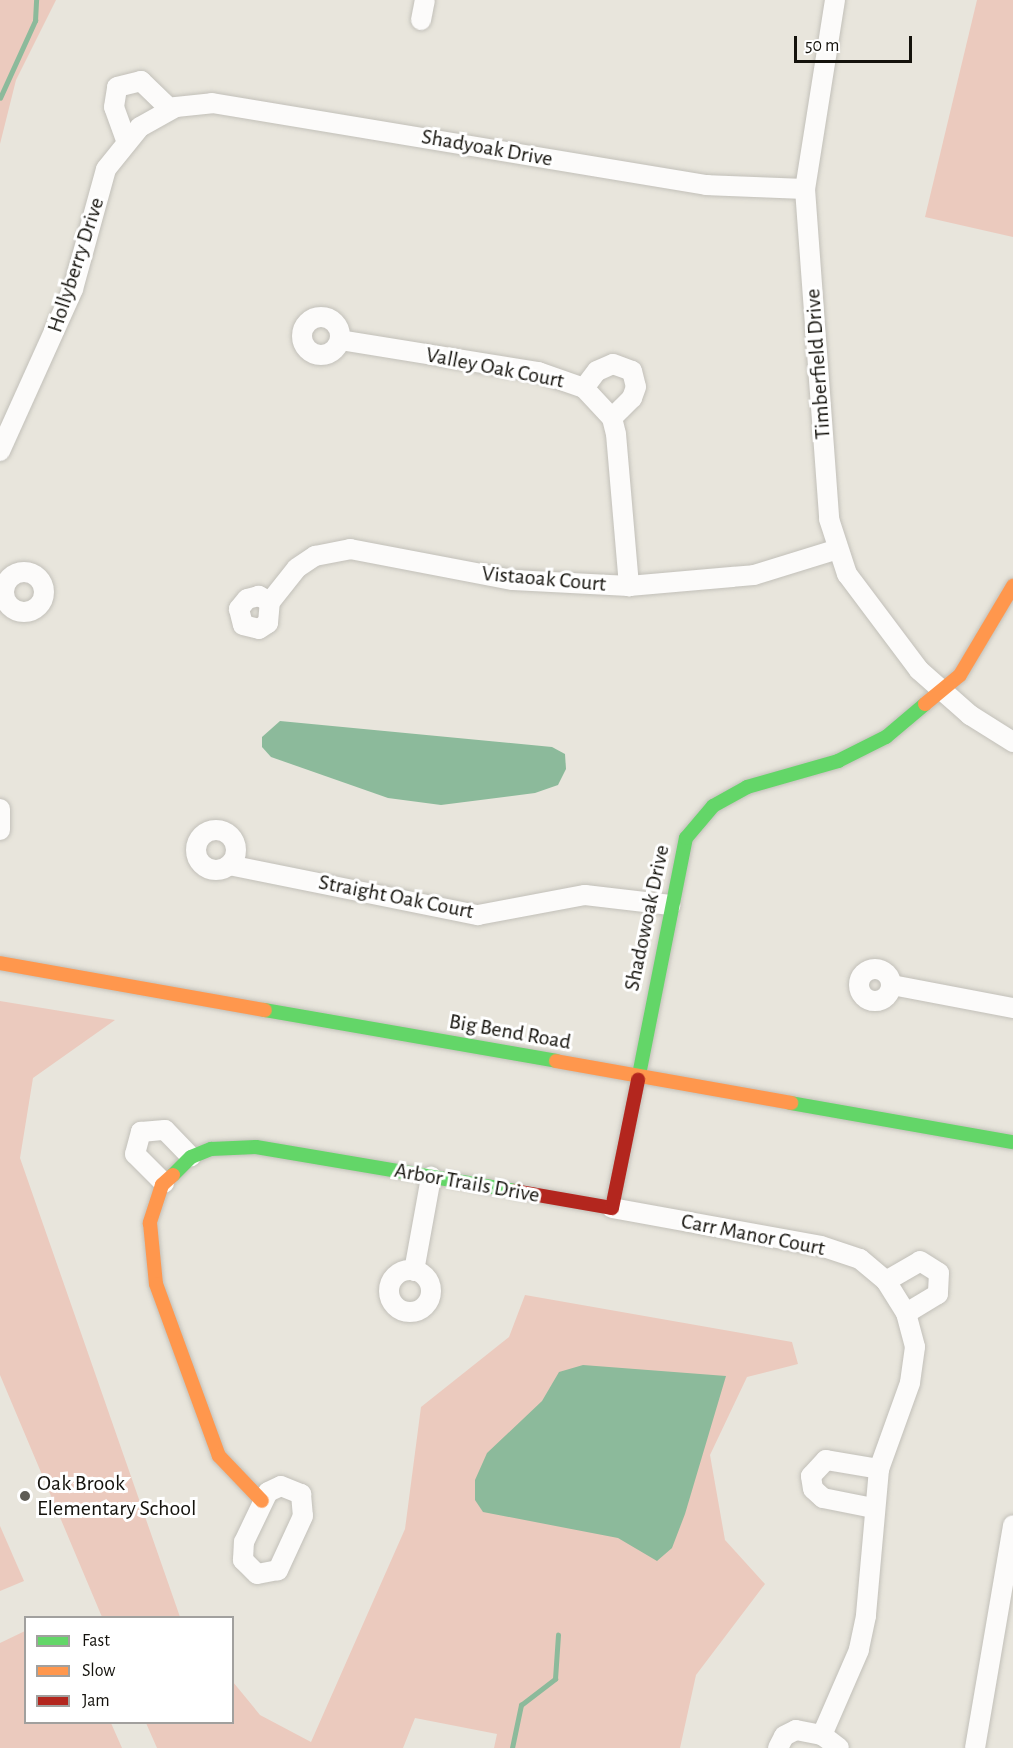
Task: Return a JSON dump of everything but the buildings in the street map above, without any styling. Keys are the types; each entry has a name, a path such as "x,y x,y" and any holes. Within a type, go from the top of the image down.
{"street":[{"path":"421,20 424,0"},
{"name":"Timberfield Drive","path":"835,0 805,189 829,519 838,549 876,618 942,693 1013,742"},
{"path":"126,140 114,107 117,87 141,81 170,109"},
{"name":"Shadyoak Drive","path":"149,120 170,109 212,102 706,185 805,189"},
{"name":"Hollyberry Drive","path":"0,451 73,290 106,170 126,140 149,120"},
{"name":"Valley Oak Court","path":"340,340 538,372 584,388 612,418"},
{"path":"584,388 597,371 613,364 632,371 636,387 632,398 612,418 629,586"},
{"name":"Vistaoak Court","path":"270,602 315,555 350,549 513,580 629,586 754,575 838,549"},
{"name":"Shadowoak Drive","path":"636,1076 670,905 686,838 713,806 764,780 792,776 858,751 942,693 960,675 1013,586"},
{"path":"0,809 0,830"},
{"name":"Straight Oak Court","path":"229,865 478,915 585,895 670,905"},
{"name":"Big Bend Road","path":"0,963 1013,1142"},
{"path":"892,985 1013,1008"},
{"path":"612,1208 636,1076"},
{"path":"164,1183 135,1154 141,1132 165,1130 191,1157"},
{"name":"Arbor Trails Drive","path":"262,1501 219,1456 156,1284 150,1223 164,1183 191,1157 211,1149 256,1147 612,1208"},
{"path":"414,1270 431,1177"},
{"name":"Carr Manor Court","path":"612,1208 821,1246 860,1259 886,1281 906,1313 915,1347 910,1383 879,1470 873,1508 871,1573 859,1650 822,1735"},
{"path":"886,1281 920,1261 939,1273 938,1294 906,1313"},
{"path":"873,1508 824,1498 813,1489 811,1476 826,1460 879,1470"},
{"path":"975,1748 1013,1525"},
{"path":"778,1748 784,1736 796,1730 822,1735 839,1748"}],"shaded area":[{"path":"0,0 56,0 16,80 0,144"},
{"path":"977,0 1013,0 1013,237 925,217"},
{"path":"280,721 552,747 565,754 566,769 558,785 535,793 441,805 388,798 271,757 262,747 262,737"},
{"path":"0,1001 115,1020 33,1078 20,1158 180,1616 102,1616 0,1375"},
{"path":"525,1295 792,1342 798,1364 747,1377 710,1455 725,1540 765,1584 696,1675 680,1748 494,1748 497,1734 415,1718 403,1748 157,1748 146,1724 234,1724 234,1683 260,1715 311,1742 405,1529 421,1407 509,1337"},
{"path":"583,1365 726,1376 685,1514 672,1548 657,1561 618,1538 483,1512 475,1500 475,1480 487,1453 542,1401 559,1372"},
{"path":"0,1526 24,1581 0,1591"},
{"path":"24,1631 24,1724 111,1724 122,1748 0,1748 0,1643"}],"waterway":[{"path":"0,98 35,21 36,0"},
{"path":"512,1748 521,1705 555,1679 558,1635"}],"traffic: fast":[{"path":"638,1080 686,838 713,806 747,787 838,761 886,737 925,704"},
{"path":"265,1010 556,1061"},
{"path":"791,1103 1013,1142"},
{"path":"173,1175 191,1157 211,1149 256,1147 515,1191"}],"traffic: slow":[{"path":"925,704 960,675 1013,586"},
{"path":"0,963 265,1010"},
{"path":"556,1061 791,1103"},
{"path":"173,1175 162,1185 150,1223 156,1284 219,1456 262,1501"}],"traffic: jam":[{"path":"515,1191 612,1208 638,1080"}],"place":[{"name":"Oak Brook Elementary School","path":"25,1496"}]}
